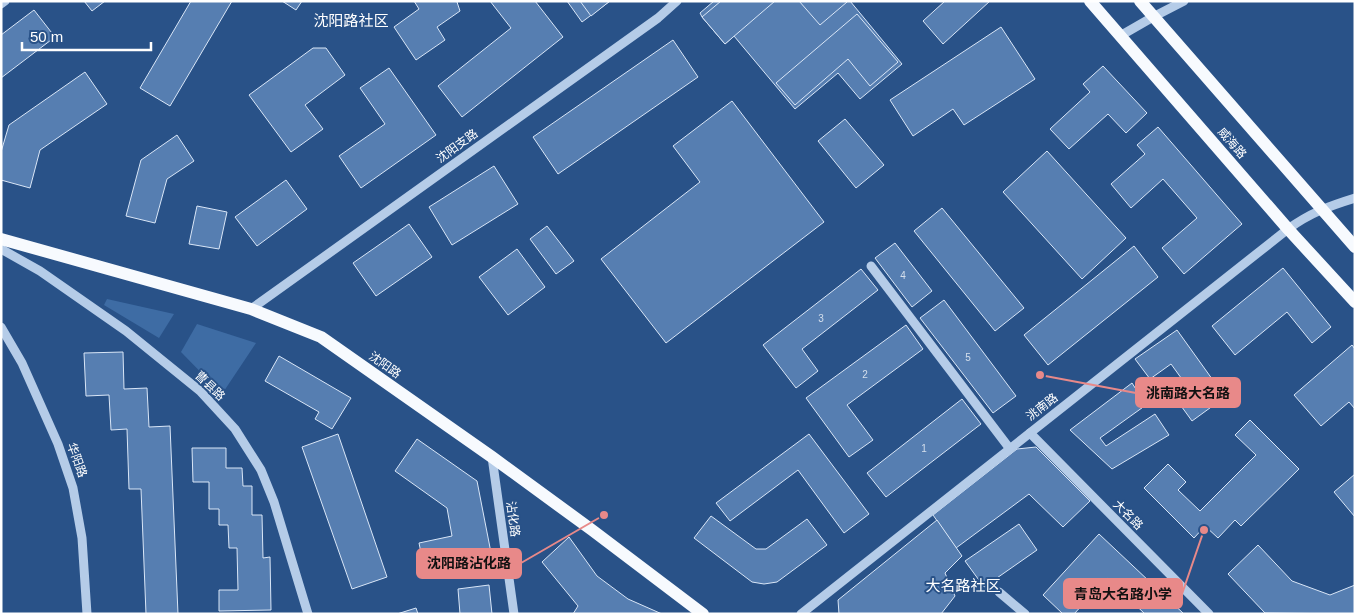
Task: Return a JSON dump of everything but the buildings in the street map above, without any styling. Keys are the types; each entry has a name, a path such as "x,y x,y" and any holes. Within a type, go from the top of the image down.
{"main road":[{"name":"威海路","path":"1090,1 1355,302"},
{"name":"威海路","path":"1140,1 1355,247"},
{"name":"沈阳路","path":"1,238 251,309 321,337 492,457 703,614"}],"street":[{"path":"1,4 5,1"},
{"name":"沈阳支路","path":"251,309 658,18 677,1"},
{"path":"1120,36 1184,1"},
{"name":"洮南路","path":"801,614 1288,228 1305,216 1322,208 1355,198"},
{"name":"曹县路","path":"1,249 40,271 126,331 200,391 235,429 261,470 308,614"},
{"path":"870,266 1010,449"},
{"name":"华阳路","path":"1,327 22,363 58,444 73,488 82,538 87,614"},
{"name":"大名路","path":"1030,433 1209,614"},
{"name":"沾化路","path":"492,457 514,614"},
{"path":"1000,592 1025,614"}],"shaded area":[{"path":"107,299 174,314 159,338 104,305"},
{"path":"197,324 256,343 222,394 181,352"}],"place":[{"name":"洮南路大名路","path":"1040,375"},
{"name":"沈阳路沾化路","path":"604,515"},
{"name":"青岛大名路小学","path":"1204,530"}],"district":[{"name":"沈阳路社区","path":"351,21"},
{"name":"大名路社区","path":"963,586"}]}
